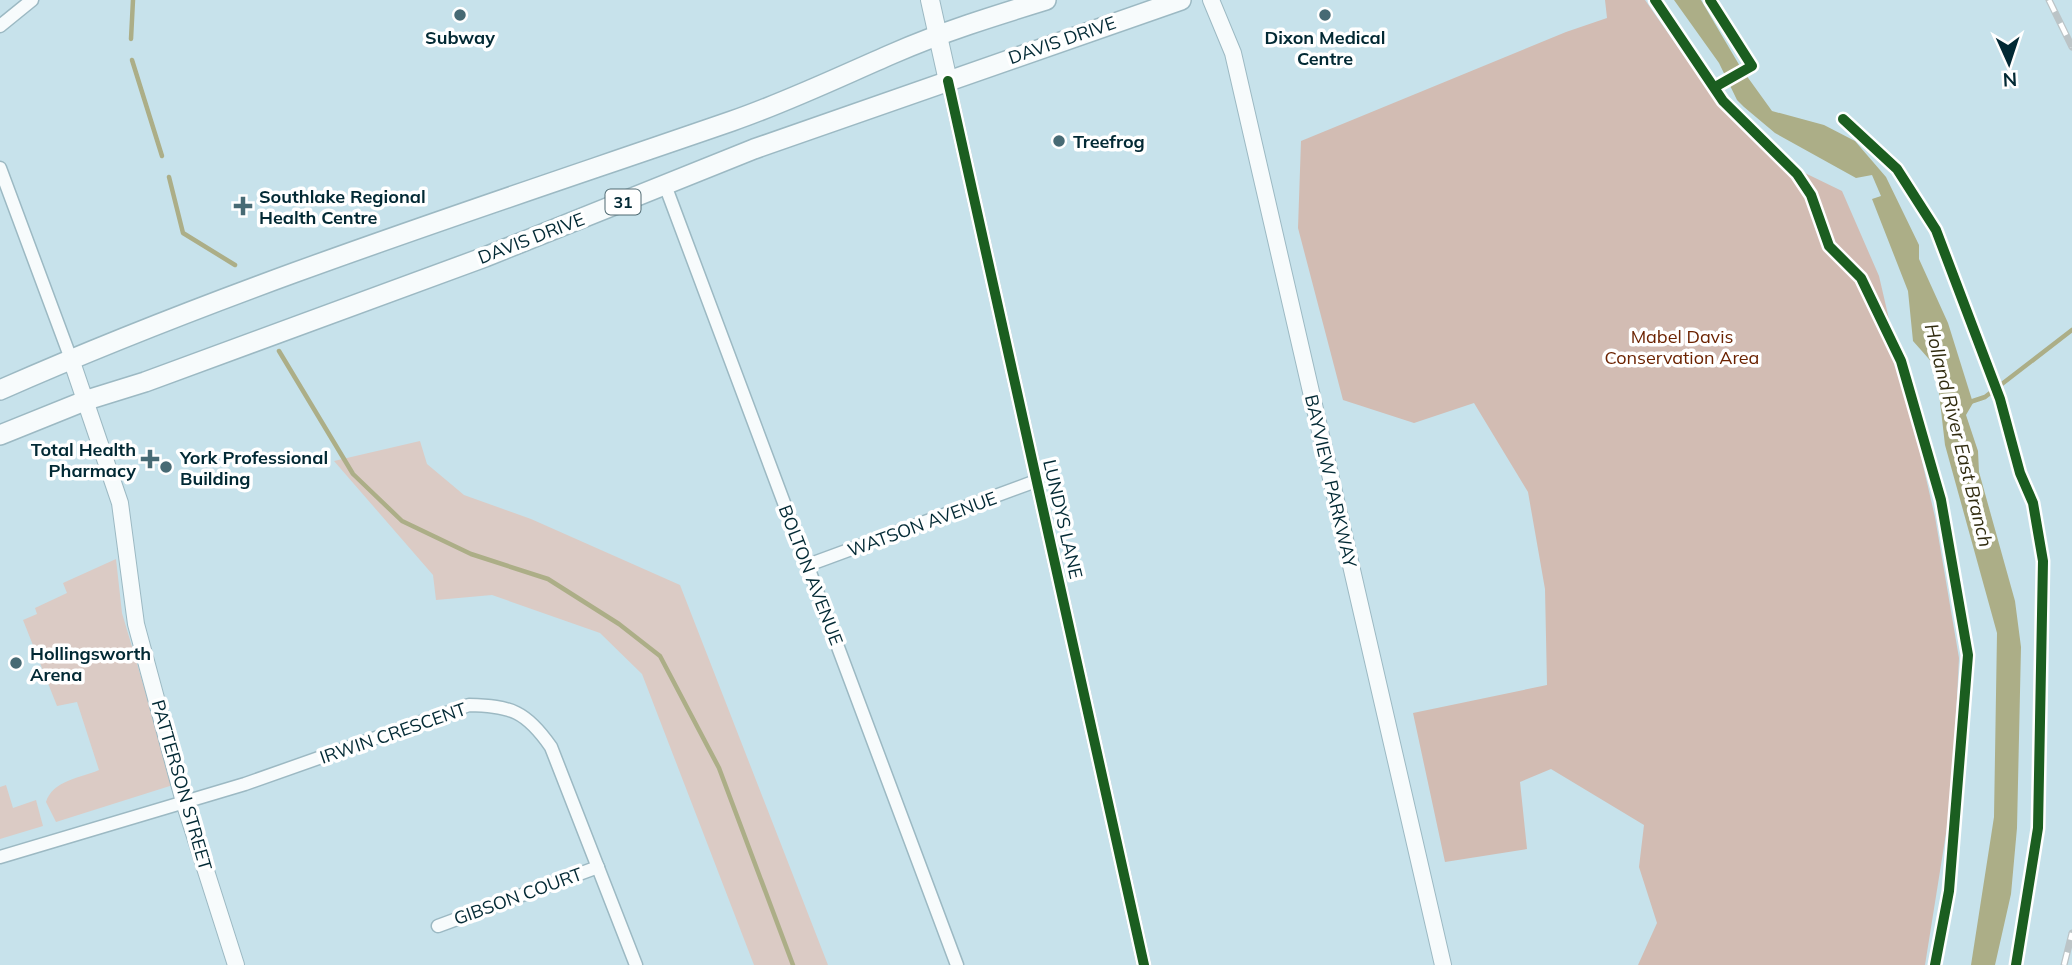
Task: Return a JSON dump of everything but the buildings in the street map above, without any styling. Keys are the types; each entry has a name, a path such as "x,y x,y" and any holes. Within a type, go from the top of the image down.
{"main road":[{"path":"930,0 948,81"},
{"name":"31","path":"0,390 71,359 428,224 735,120 938,36 1046,0"},
{"name":"DAVIS DRIVE","path":"0,435 87,400 485,257 754,149 1181,0"}],"street":[{"path":"0,26 32,0"},
{"name":"BAYVIEW PARKWAY","path":"1211,0 1233,53 1443,965"},
{"name":"LUNDYS LANE","path":"948,81 1144,965"},
{"path":"0,168 71,359"},
{"name":"BOLTON AVENUE","path":"665,185 957,965"},
{"name":"PATTERSON STREET","path":"71,359 121,503 136,624 184,802 236,965"},
{"name":"WATSON AVENUE","path":"808,565 1036,481"},
{"name":"IRWIN CRESCENT","path":"0,857 244,784 469,705 500,706 534,723 551,747 636,965"},
{"name":"GIBSON COURT","path":"438,926 598,867"}],"shaded area":[{"path":"420,441 427,464 464,495 531,519 680,585 828,965 754,965 642,674 600,633 492,595 436,600 433,575 334,461"},
{"path":"116,559 122,613 173,785 56,822 46,802 50,795 61,784 99,770 77,702 57,706 23,620 37,614 35,608 67,593 63,583"},
{"path":"6,785 13,808 36,800 43,826 0,839 0,787"}],"green space":[{"name":"Mabel Davis Conservation Area","path":"1605,0 1645,0 1716,102 1778,160 1842,191 1879,276 1935,517 1959,658 1952,796 1925,965 1638,965 1657,923 1639,867 1644,825 1551,769 1520,782 1527,849 1445,862 1413,713 1547,685 1545,589 1528,492 1474,403 1414,423 1343,400 1298,228 1301,141 1566,32 1607,18"}],"water":[{"name":"Holland River East Branch","path":"1674,0 1701,0 1741,68 1772,111 1824,125 1855,141 1886,177 1919,245 1919,259 1948,323 1973,403 1966,415 1978,451 1979,472 2015,601 2021,647 2017,828 2011,894 1995,965 1971,965 1994,817 1997,633 1945,445 1936,367 1913,341 1908,291 1872,199 1881,196 1872,175 1856,178 1775,133 1744,107 1737,100 1719,63"}],"waterway":[{"path":"131,39 133,0"},
{"path":"132,60 162,156"},
{"path":"169,177 183,233 235,265"},
{"name":"Holland River East Branch","path":"1967,403 1985,397 2072,330"},
{"path":"279,351 353,474 402,521 471,554 548,579 619,624 660,656 719,768 793,965"}],"railway":[{"path":"2049,0 2072,47"},
{"path":"2064,965 2072,933"}],"cycle path":[{"path":"1655,0 1723,101 1797,174 1811,195 1829,246 1861,278 1901,361 1941,500 1968,655 1949,891 1935,965"},
{"path":"1710,0 1752,66 1715,87"},
{"path":"948,81 1144,965"},
{"path":"1843,119 1897,169 1936,230 2000,399 2020,473 2033,503 2043,561 2038,828 2016,965"}],"place":[{"name":"Subway","path":"460,15"},
{"name":"Dixon Medical Centre","path":"1325,15"},
{"name":"Treefrog","path":"1059,141"},
{"name":"Southlake Regional Health Centre","path":"243,206"},
{"name":"Total Health Pharmacy","path":"150,459"},
{"name":"York Professional Building","path":"166,467"},
{"name":"Hollingsworth Arena","path":"16,663"}]}
